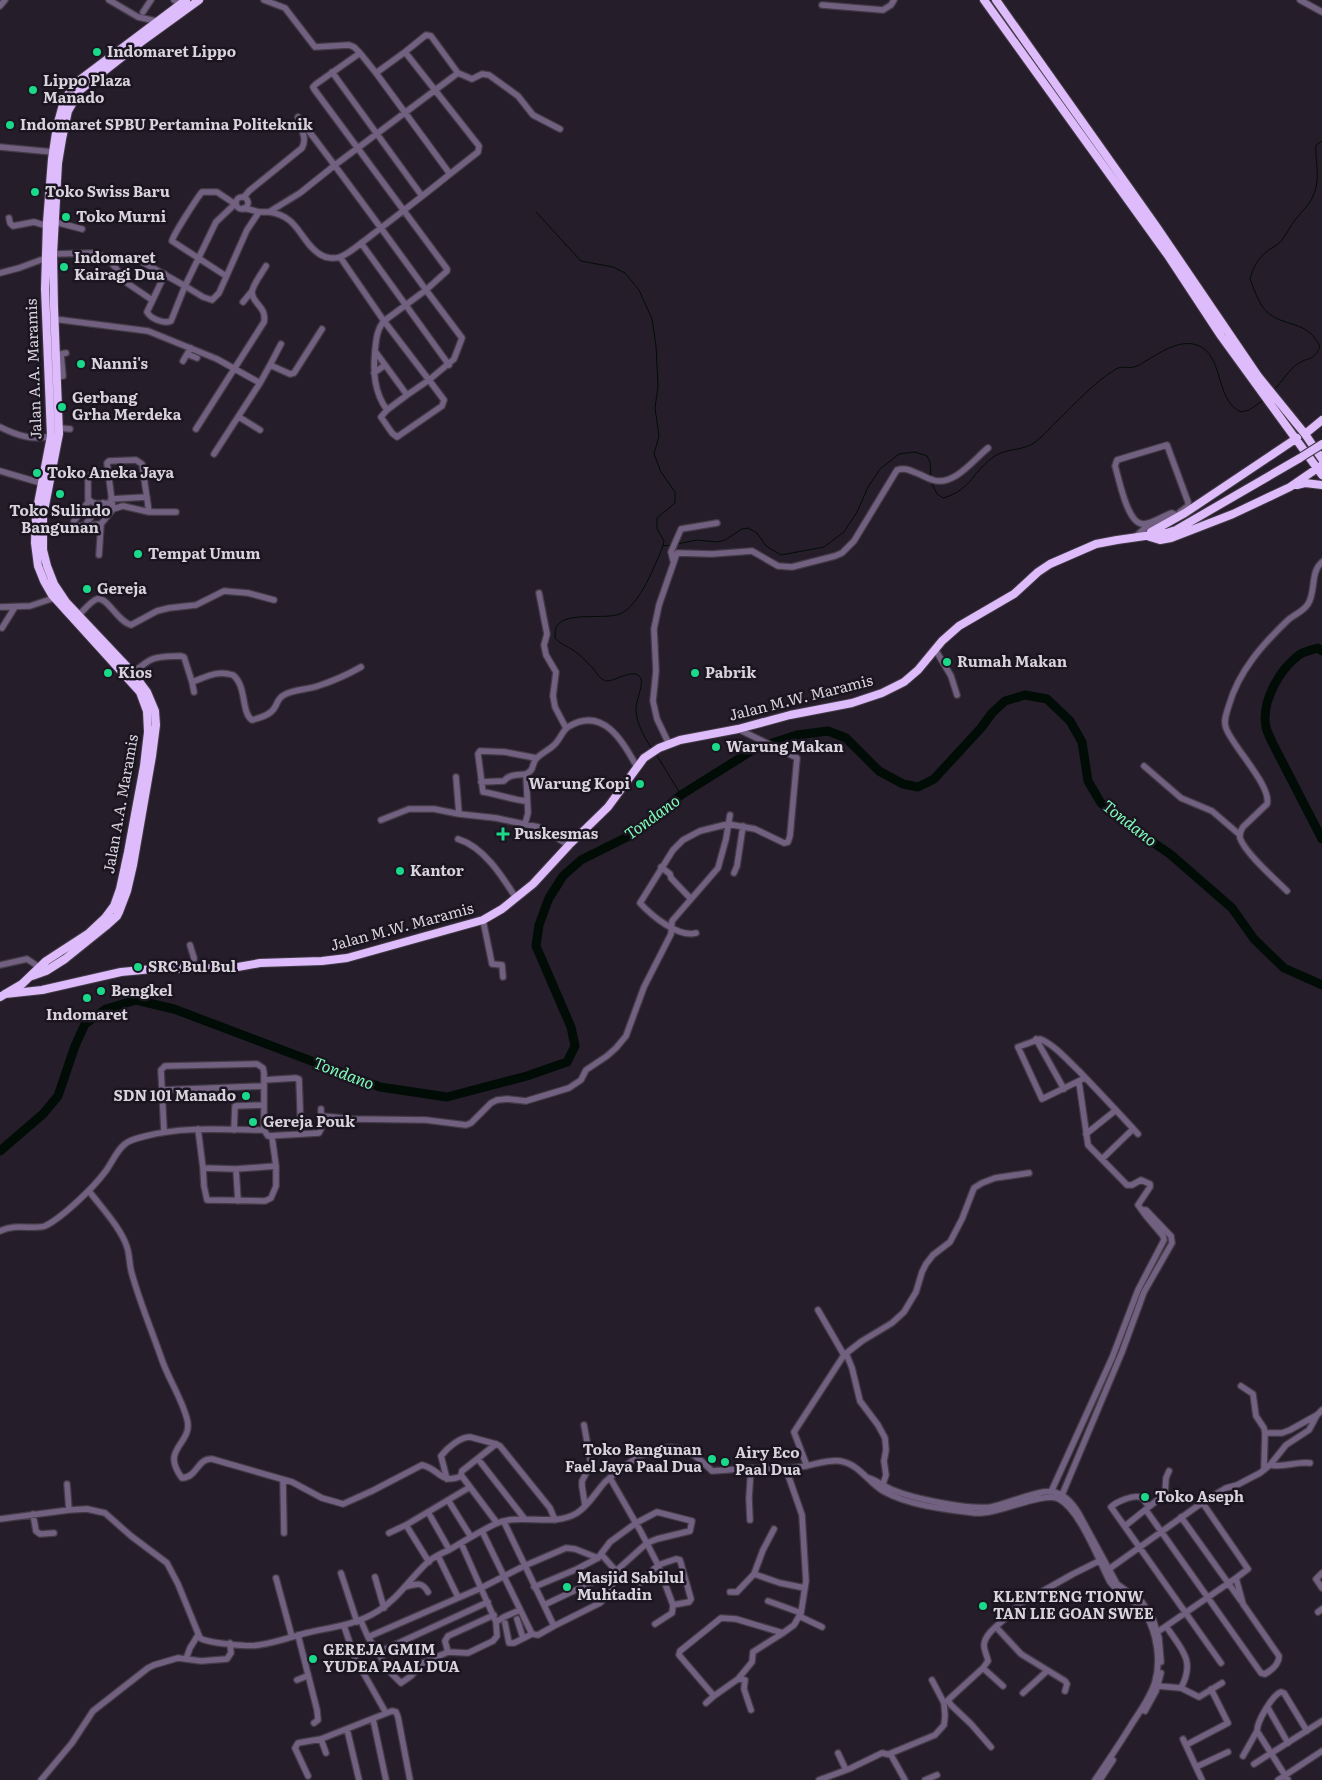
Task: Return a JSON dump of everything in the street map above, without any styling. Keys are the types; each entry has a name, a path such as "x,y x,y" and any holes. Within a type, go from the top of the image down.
{"highway":[{"path":"2,996 38,972 65,959 117,916 127,891 131,853 152,756 156,725 155,711 150,696 133,673 66,602 51,577 43,550 42,529 44,510 59,428 50,256 55,222 58,163 62,139 67,115 75,96 95,77 199,0"},
{"path":"984,0 1285,416 1297,438 1321,470 1233,514 1171,538 1160,540 1142,536"},
{"path":"996,0 1156,226 1209,311"},
{"name":"Jalan A.A. Maramis","path":"131,853 149,722 146,705 136,686 54,598 38,566 35,542 36,514 51,436 45,288 50,256 47,226 57,126 62,108 74,86 84,76 181,1"},
{"path":"48,384 57,380"},
{"path":"1285,416 1305,434 1322,459"},
{"path":"1305,434 1322,420"},
{"path":"1142,536 1178,517 1297,438"},
{"path":"1142,536 1176,530 1322,444"},
{"path":"1290,487 1305,483 1322,485"},
{"name":"Jalan M.W. Maramis","path":"2,996 42,990 121,972 232,968 260,964 347,958 483,920 502,910 533,884 618,796 637,767 649,754 659,748 790,715 852,703 882,693 904,682 918,670 935,649 959,626 1010,598 1050,564 1088,547 1142,536"},
{"path":"38,972 42,990"}],"street":[{"path":"0,6 5,0"},
{"path":"110,0 138,17 156,22"},
{"path":"143,12 151,0"},
{"path":"264,0 284,8 315,46 349,45 354,47 376,73 450,174"},
{"path":"822,5 883,10 891,5 894,0"},
{"path":"1300,0 1322,12"},
{"path":"376,73 426,35 431,36 458,73 472,78 482,74 489,75 518,96 533,115 560,129"},
{"path":"226,276 198,260 175,244 172,239 202,192 217,192 239,208 283,216 291,221 320,255 328,258 340,257 381,228 478,152 479,148 405,52"},
{"path":"360,53 314,85 314,89 447,269 447,273 381,325 376,337 374,373 377,394 387,410"},
{"path":"332,72 422,196"},
{"path":"269,212 300,193 458,73"},
{"path":"165,274 147,314 155,319 170,322 216,222 235,204 239,197 244,197 302,148 304,136 298,117 462,338 454,359 449,365 429,380 407,395 387,410 381,417 392,433 397,436 438,409 444,403 444,400 429,380 384,321 340,257"},
{"path":"0,147 53,152"},
{"path":"244,197 248,203 244,208"},
{"path":"0,273 50,256 92,253 108,258 136,259 203,297 212,300 219,293 247,230 259,212"},
{"path":"9,218 13,226 34,222 47,226"},
{"path":"55,222 82,229"},
{"path":"361,243 449,365"},
{"path":"108,258 127,283 152,300"},
{"path":"243,302 252,291 266,266"},
{"path":"196,429 264,322 265,314 253,297 252,291"},
{"path":"54,320 144,330 217,359 260,383"},
{"path":"270,364 290,374 294,373 322,329"},
{"path":"214,454 260,383 281,344"},
{"path":"183,360 191,348"},
{"path":"375,351 407,395"},
{"path":"57,380 64,376 61,354 66,353"},
{"path":"187,354 197,358"},
{"path":"374,373 385,365"},
{"path":"238,417 260,430"},
{"path":"0,427 24,436 44,438 51,436"},
{"path":"59,428 70,429"},
{"path":"1142,536 1145,528 1176,515 1188,506 1188,502 1167,445 1116,460 1115,466 1130,515 1138,523 1152,522 1172,513 1176,515"},
{"path":"669,744 657,719 653,695 656,671 654,629 659,605 675,555 680,552 706,554 752,551 778,566 792,567 835,556 842,553 854,541 895,471 902,469 910,470 934,480 944,481 965,471 988,448"},
{"path":"99,555 101,524 112,504 106,464 109,461 136,460 142,464 149,512"},
{"path":"0,471 41,483"},
{"path":"107,474 85,476 89,500 93,504 112,504 149,512 176,512"},
{"path":"112,504 147,497"},
{"path":"72,526 89,500"},
{"path":"86,525 103,503"},
{"path":"673,562 671,552 681,529 718,523"},
{"path":"42,529 101,524"},
{"path":"1240,835 1243,827 1267,804 1268,796 1226,728 1226,717 1231,698 1238,682 1255,655 1286,622 1308,604 1315,573 1322,562"},
{"path":"79,615 96,599 101,598 106,601 121,620 131,625 157,611 196,605 224,591 248,593 274,600"},
{"path":"539,593 547,634 544,645 546,655 556,672 553,696 555,707 566,728"},
{"path":"0,607 30,606 54,598"},
{"path":"2,628 15,607"},
{"path":"935,649 950,676 957,695"},
{"path":"133,673 147,660 157,657 181,656 184,657 194,692"},
{"path":"192,682 212,674 234,675 241,686 248,715 252,720 263,717 271,712 280,698 290,692 316,687 344,677 361,667"},
{"path":"481,782 504,781 506,777 526,774 532,771 536,758 554,745 566,728 577,722 585,721 600,722 608,727 621,740 637,767"},
{"path":"696,934 687,935 671,928 640,903 672,850 688,836 728,824 755,829 780,841 788,842 790,836 797,758 738,728"},
{"path":"527,801 483,792 478,754 480,751 505,752 536,758"},
{"path":"1144,766 1181,798 1212,811 1240,835 1247,849 1287,891"},
{"path":"525,824 528,813 526,774"},
{"path":"456,777 459,814"},
{"path":"381,820 409,809 434,809 525,824 546,831 569,845"},
{"path":"321,1116 353,1119 426,1120 466,1125 471,1123 491,1103 497,1100 526,1101 569,1088 580,1080 586,1070 616,1048 626,1036 644,987 671,934 672,921 718,868 730,814"},
{"path":"734,873 737,866 743,826"},
{"path":"458,839 480,852 502,875 516,898"},
{"path":"661,867 670,874 671,878 691,899"},
{"path":"483,920 492,964 502,965 503,977"},
{"path":"190,945 194,958 193,969"},
{"path":"0,964 27,959 38,972"},
{"path":"1036,1039 1064,1089"},
{"path":"1085,1078 1042,1099 1018,1047 1036,1039 1041,1039 1053,1047 1085,1078 1116,1110 1135,1132 1102,1159"},
{"path":"164,1131 161,1070 165,1066 257,1064 263,1068 264,1130 266,1134 272,1137 319,1133 321,1109"},
{"path":"162,1090 264,1083 296,1078 299,1080 301,1134"},
{"path":"1051,1492 1141,1291 1170,1247 1172,1240 1160,1224 1138,1204 1149,1190 1150,1184 1140,1180 1132,1185 1127,1185 1088,1145 1079,1082"},
{"path":"234,1130 235,1106 264,1105"},
{"path":"1086,1134 1116,1110"},
{"path":"0,1231 13,1227 46,1225 89,1191 106,1172 118,1150 131,1140 164,1131 198,1129 264,1130"},
{"path":"198,1129 207,1200 264,1201 271,1198 276,1186 276,1166 272,1137"},
{"path":"203,1168 236,1169 276,1166"},
{"path":"236,1169 238,1200"},
{"path":"807,1466 794,1432 845,1354 892,1323 907,1308 916,1292 926,1264 950,1242 962,1219 974,1188 995,1178 1029,1173"},
{"path":"89,1191 128,1247 131,1272 139,1296 164,1366 188,1420 186,1435 174,1455 176,1470 182,1478 189,1477 206,1459 212,1459 283,1481 292,1482 330,1502 343,1504 372,1492 422,1465 447,1479 462,1476"},
{"path":"1062,1495 1122,1352 1141,1291"},
{"path":"818,1310 852,1368 860,1401 885,1438 886,1450 884,1461 886,1475 883,1484"},
{"path":"1241,1386 1253,1394 1256,1416 1264,1428 1264,1470"},
{"path":"1109,1569 1202,1502 1264,1470 1286,1446 1310,1430 1320,1413"},
{"path":"1265,1433 1282,1433 1320,1413"},
{"path":"584,1424 591,1464 582,1481 585,1505"},
{"path":"447,1479 441,1456 461,1440 470,1437 496,1444 500,1446 550,1508 554,1520"},
{"path":"496,1444 462,1471 462,1476 501,1522 554,1626"},
{"path":"0,1519 69,1510 94,1510 104,1513 162,1558 170,1568 198,1635 203,1640 245,1646 261,1645 359,1621 384,1608 429,1562 449,1549 501,1522 524,1518 554,1520 578,1512 623,1467 645,1454 660,1448 672,1447 685,1450 694,1455 712,1471 751,1468 786,1469 840,1461 854,1467 885,1492 906,1500 990,1507 1051,1492 1062,1495 1074,1505 1118,1586 1138,1599 1154,1619 1161,1661 1158,1686 1143,1715 1100,1780"},
{"path":"478,1459 524,1518"},
{"path":"1270,1465 1278,1466 1294,1462 1310,1463"},
{"path":"750,1520 751,1468"},
{"path":"706,1703 738,1679 752,1662 753,1652 794,1625 800,1614 805,1588 803,1522 799,1504 786,1469"},
{"path":"1125,1526 1165,1494 1166,1478 1169,1471"},
{"path":"610,1478 658,1565 672,1605 672,1613 655,1624"},
{"path":"868,1478 922,1501 977,1513 1002,1510 1046,1497 1056,1498 1066,1504 1076,1516 1110,1582 1116,1590 1137,1603 1156,1633 1158,1662 1153,1688 1143,1707 1095,1780"},
{"path":"283,1481 284,1533"},
{"path":"67,1484 69,1510"},
{"path":"389,1533 470,1487"},
{"path":"1146,1503 1136,1497 1117,1502 1111,1506 1221,1663"},
{"path":"448,1500 472,1537"},
{"path":"1156,1633 1247,1572 1248,1568 1202,1502"},
{"path":"1146,1510 1261,1673 1265,1674 1275,1666 1279,1656 1181,1517"},
{"path":"534,1587 577,1569 600,1556 610,1542 636,1524 660,1511 692,1521 690,1531 647,1543 616,1571 544,1605"},
{"path":"428,1512 449,1549"},
{"path":"33,1514 36,1531 40,1534 54,1533"},
{"path":"406,1525 429,1562"},
{"path":"730,1592 738,1592 754,1574 763,1550 774,1529"},
{"path":"482,1531 532,1634"},
{"path":"341,1573 359,1621 368,1637 380,1652 391,1673 400,1683 411,1676 423,1663 448,1652 468,1653 496,1638 498,1633 494,1615 474,1576 461,1543"},
{"path":"368,1637 481,1588 524,1566 570,1548 600,1556 616,1571"},
{"path":"438,1556 458,1597"},
{"path":"640,1583 658,1565 676,1559 680,1561 691,1599 689,1602 672,1605"},
{"path":"991,1747 971,1724 950,1705 948,1700 988,1661 984,1649 985,1639 1018,1606 1099,1561"},
{"path":"505,1623 509,1643 532,1634 538,1635 600,1603 611,1592 616,1571"},
{"path":"754,1574 780,1583 805,1588"},
{"path":"1322,1574 1316,1578 1322,1588"},
{"path":"374,1577 384,1608"},
{"path":"276,1578 317,1710 318,1720 314,1723"},
{"path":"1236,1578 1242,1604"},
{"path":"405,1587 421,1584 424,1585 428,1592"},
{"path":"611,1592 618,1596"},
{"path":"768,1601 800,1614 822,1627"},
{"path":"380,1652 488,1602"},
{"path":"496,1622 520,1610"},
{"path":"448,1652 445,1641 448,1636 494,1615"},
{"path":"714,1696 679,1655 680,1651 721,1618 736,1619 783,1633"},
{"path":"517,1619 523,1638"},
{"path":"344,1626 355,1658 386,1713"},
{"path":"1166,1626 1187,1660 1185,1680 1181,1688"},
{"path":"996,1627 1021,1654 1065,1681 1067,1684 1065,1691"},
{"path":"186,1659 198,1635"},
{"path":"41,1780 72,1743 93,1711 154,1665 178,1658 200,1662 227,1659 231,1653 230,1643"},
{"path":"982,1668 1004,1686"},
{"path":"1022,1693 1046,1671"},
{"path":"297,1680 307,1676"},
{"path":"738,1679 745,1680 745,1692 751,1710"},
{"path":"819,1780 846,1770 875,1755 889,1754 935,1735 944,1725 945,1716 944,1703 932,1680"},
{"path":"1158,1686 1181,1688 1197,1697 1222,1683"},
{"path":"1202,1780 1184,1742 1228,1723 1211,1688"},
{"path":"1244,1756 1257,1731 1258,1725 1277,1694 1282,1693 1307,1731"},
{"path":"1268,1708 1288,1743"},
{"path":"308,1776 295,1746 298,1743 321,1739 392,1711 397,1714 410,1780"},
{"path":"373,1719 386,1780"},
{"path":"1254,1764 1322,1721"},
{"path":"348,1729 359,1780"},
{"path":"1257,1731 1286,1778"},
{"path":"321,1739 326,1753"},
{"path":"1278,1780 1286,1778 1322,1751"},
{"path":"1196,1766 1228,1752"},
{"path":"838,1753 846,1770"},
{"path":"889,1754 905,1780"},
{"path":"925,1780 937,1775"}],"waterway":[{"path":"1274,390 1292,369 1299,363 1313,357 1320,347 1309,332 1280,320 1266,311 1258,300 1250,279 1260,258 1281,241 1311,200 1317,179 1316,145 1322,141"},
{"path":"536,212 581,261 613,267 625,273 639,290 652,319 656,346 658,386 655,408 659,436 654,454 661,472 675,492 675,503 657,518 657,529 664,541 663,546 646,584 627,609 613,616 568,619 562,621 555,630 555,638 581,656 604,680 607,681 629,674 640,677 641,684 636,715 641,730 652,749"},
{"path":"931,482 937,494 943,498 953,494 966,485 995,456 1034,443 1084,394 1108,375 1119,368 1137,366 1176,345 1197,345 1206,350 1216,367 1227,398 1241,412 1249,410 1264,400"},
{"path":"677,544 697,540 717,542 725,540 742,529 748,528 757,533 766,546 781,555 824,547 844,532 880,469 899,454 915,452 927,456 930,462 931,478"},
{"path":"663,546 671,545"},
{"name":"Tondano","path":"1322,651 1318,648 1303,652 1285,669 1273,687 1266,707 1265,717 1266,729 1272,742 1322,839"},
{"name":"Tondano","path":"0,1151 43,1114 58,1096 75,1046 85,1024 106,1009 136,1000 174,1009 380,1087 447,1097 527,1076 567,1062 575,1046 571,1027 536,946 539,925 549,898 563,876 581,860 635,833 681,795 756,748 797,735 828,731 846,738 879,771 903,784 918,787 934,779 981,728 992,713 1005,701 1025,695 1047,699 1070,721 1082,742 1088,781 1101,803 1126,824 1170,854 1232,908 1254,939 1284,968 1322,985"},
{"path":"656,754 681,795"}],"place":[{"name":"Indomaret Lippo","path":"97,52"},
{"name":"Lippo Plaza Manado","path":"33,90"},
{"name":"Indomaret SPBU Pertamina Politeknik","path":"10,125"},
{"name":"Toko Swiss Baru","path":"35,192"},
{"name":"Toko Murni","path":"66,217"},
{"name":"Indomaret Kairagi Dua","path":"64,267"},
{"name":"Nanni's","path":"81,364"},
{"name":"Gerbang Grha Merdeka","path":"62,407"},
{"name":"Toko Aneka Jaya","path":"37,473"},
{"name":"Toko Sulindo Bangunan","path":"60,494"},
{"name":"Tempat Umum","path":"138,554"},
{"name":"Gereja","path":"87,589"},
{"name":"Rumah Makan","path":"947,662"},
{"name":"Kios","path":"108,673"},
{"name":"Pabrik","path":"695,673"},
{"name":"Warung Makan","path":"716,747"},
{"name":"Warung Kopi","path":"640,784"},
{"name":"Puskesmas","path":"503,834"},
{"name":"Kantor","path":"400,871"},
{"name":"SRC Bul Bul","path":"138,967"},
{"name":"Bengkel","path":"101,991"},
{"name":"Indomaret","path":"87,998"},
{"name":"SDN 101 Manado","path":"246,1096"},
{"name":"Gereja Pouk","path":"253,1122"},
{"name":"Toko Bangunan Fael Jaya Paal Dua","path":"712,1459"},
{"name":"Airy Eco Paal Dua","path":"725,1462"},
{"name":"Toko Aseph","path":"1145,1497"},
{"name":"Masjid Sabilul Muhtadin","path":"567,1587"},
{"name":"KLENTENG TIONW TAN LIE GOAN SWEE","path":"983,1606"},
{"name":"GEREJA GMIM YUDEA PAAL DUA","path":"313,1659"}]}
